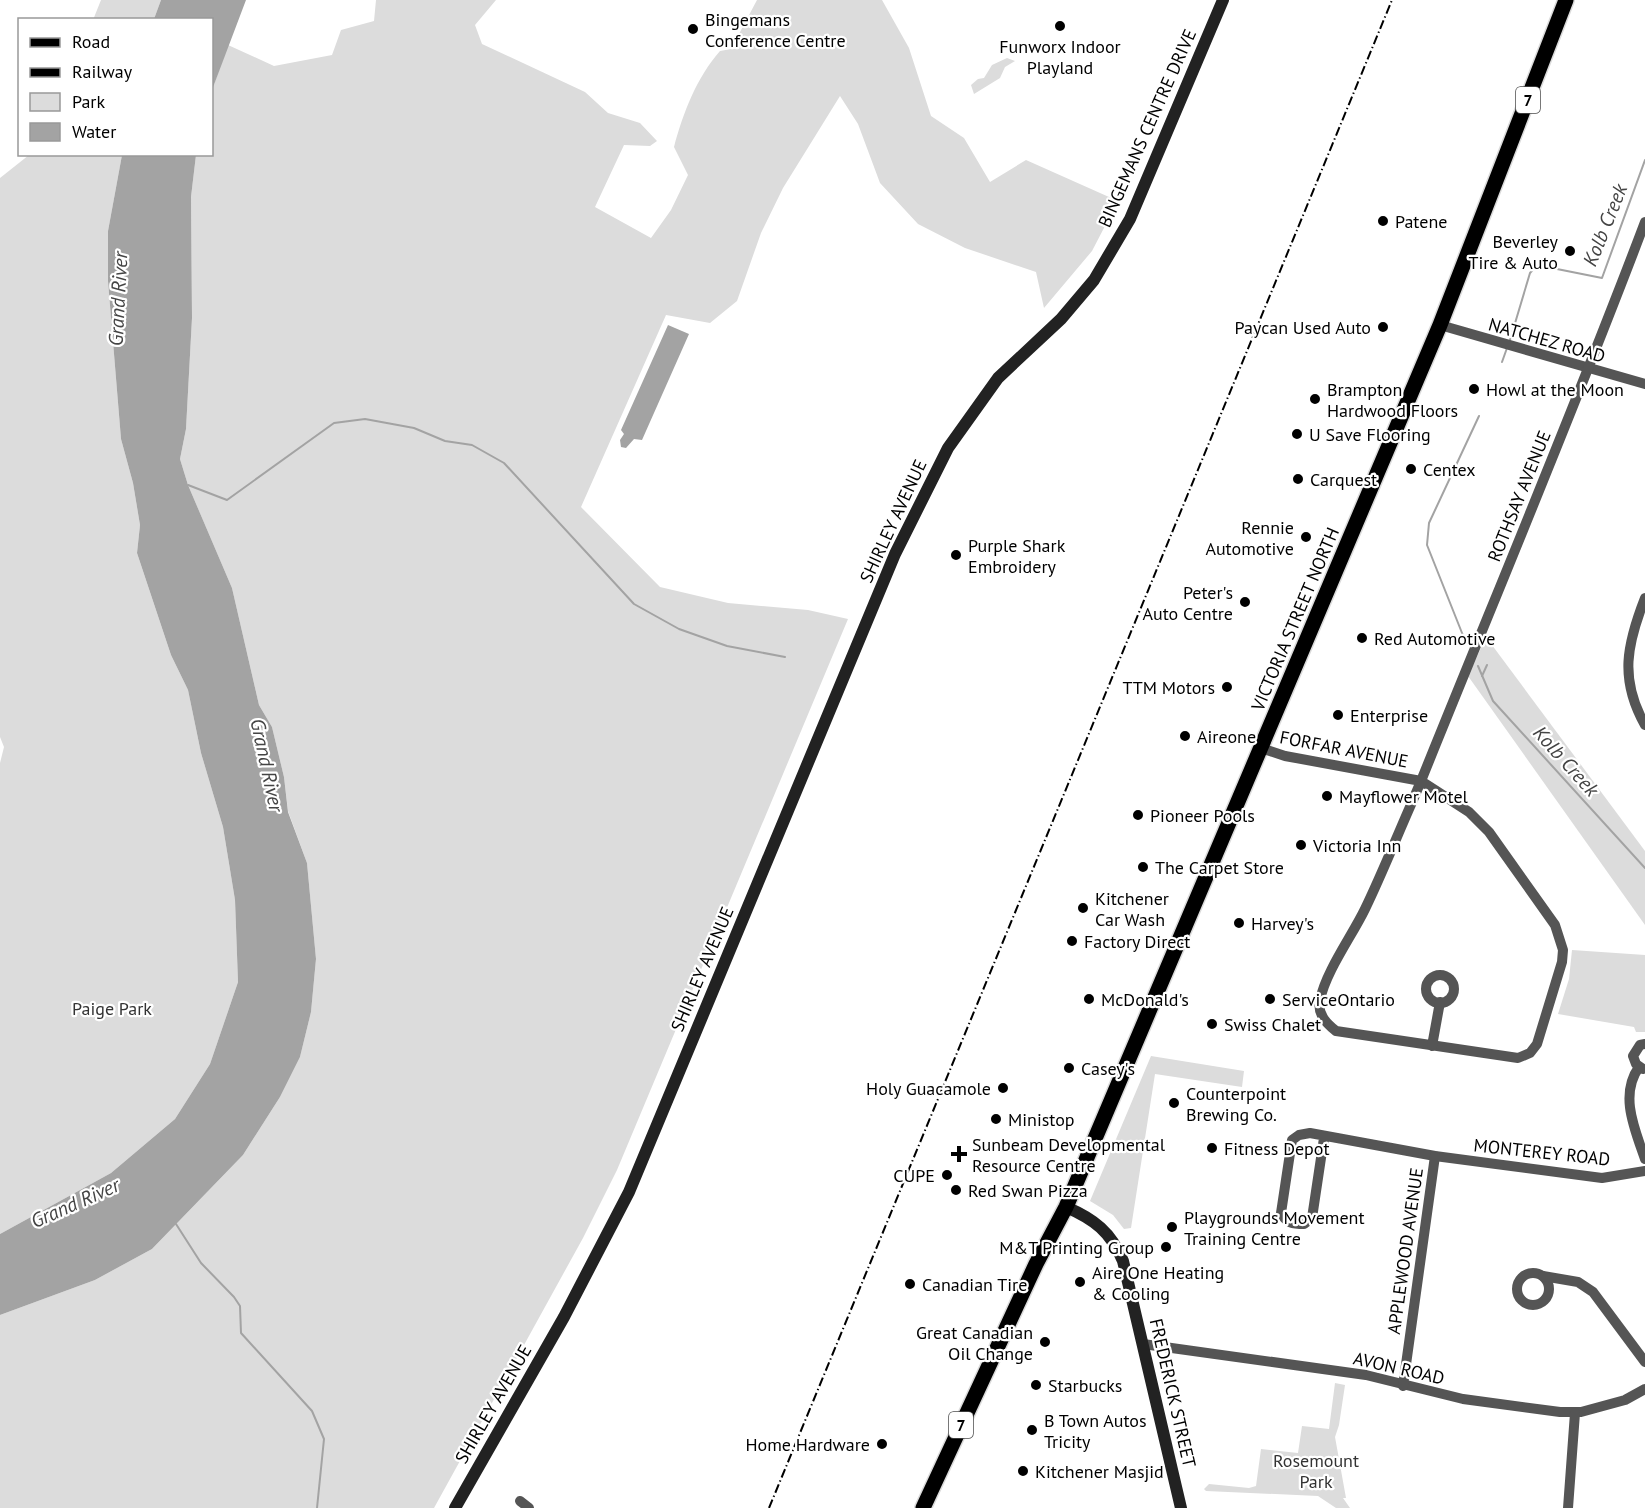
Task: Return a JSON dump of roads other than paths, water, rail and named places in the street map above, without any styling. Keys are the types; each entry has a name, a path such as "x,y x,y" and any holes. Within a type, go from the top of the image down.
{"main road":[{"name":"BINGEMANS CENTRE DRIVE","path":"958,431 998,378 1061,320 1094,280 1130,219 1223,0"},
{"name":"VICTORIA STREET NORTH","path":"923,1508 1036,1264 1066,1207 1440,325 1566,0"},
{"name":"SHIRLEY AVENUE","path":"455,1508 564,1317 628,1192 895,554 958,431"},
{"name":"FREDERICK STREET","path":"1066,1207 1097,1223 1116,1244 1123,1261 1181,1508"}],"street":[{"name":"ROTHSAY AVENUE","path":"1421,781 1589,370 1645,222"},
{"name":"NATCHEZ ROAD","path":"1440,325 1509,347 1645,384"},
{"path":"1644,603 1628,646 1627,675 1638,712 1645,724"},
{"name":"FORFAR AVENUE","path":"1261,748 1285,756 1421,781 1469,812 1489,832 1555,925 1563,950 1562,962 1537,1044 1530,1053 1518,1058 1336,1031 1326,1023 1321,1013 1320,1001 1343,948 1364,911 1421,781"},
{"path":"1432,1046 1440,1002"},
{"path":"1645,1044 1634,1052 1634,1061 1642,1068 1629,1087 1633,1126 1645,1159"},
{"name":"MONTEREY ROAD","path":"1324,1138 1312,1218 1304,1224 1293,1224 1285,1220 1281,1213 1292,1140 1299,1135 1310,1133 1324,1138 1435,1156 1602,1178 1645,1171"},
{"name":"APPLEWOOD AVENUE","path":"1403,1386 1435,1156"},
{"path":"1543,1276 1578,1282 1593,1292 1645,1362"},
{"name":"AVON ROAD","path":"1143,1344 1366,1375 1403,1386 1464,1399 1575,1413 1625,1400 1645,1389"},
{"path":"1568,1508 1575,1413"}],"water":[{"path":"161,0 246,0 213,87 213,18 154,18"},
{"name":"Grand River","path":"122,156 196,156 191,197 192,318 186,429 180,459 188,485 232,588 259,705 272,727 284,777 288,812 307,863 316,959 311,1012 300,1057 280,1097 243,1155 152,1249 95,1280 0,1315 0,1234 111,1173 175,1119 210,1064 238,982 235,900 223,827 201,753 188,690 171,655 137,553 140,525 133,483 121,439 108,281 108,231"},
{"path":"668,325 689,334 642,440 634,439 626,448 621,447 620,440 624,434 621,430"}],"waterway":[{"name":"Kolb Creek","path":"1510,340 1530,273 1537,265 1602,278 1645,160"},
{"name":"Kolb Creek","path":"1502,362 1507,348"},
{"name":"Kolb Creek","path":"1466,643 1427,545 1429,523 1479,416"},
{"path":"188,485 227,500 334,423 365,419 414,428 445,441 472,445 504,463 634,604 679,629 727,646 785,657"},
{"path":"1482,676 1487,665"},
{"name":"Kolb Creek","path":"1478,666 1493,701 1645,868"},
{"path":"176,1224 201,1263 240,1306 241,1333 312,1411 324,1439 317,1508"}],"railway":[{"path":"769,1508 1392,0"}],"place":[{"name":"Funworx Indoor Playland","path":"1060,26"},
{"name":"Bingemans Conference Centre","path":"693,29"},
{"name":"Patene","path":"1383,221"},
{"name":"Beverley Tire & Auto","path":"1570,251"},
{"name":"Paycan Used Auto","path":"1383,327"},
{"name":"Howl at the Moon","path":"1474,389"},
{"name":"Brampton Hardwood Floors","path":"1315,399"},
{"name":"U Save Flooring","path":"1297,434"},
{"name":"Centex","path":"1411,469"},
{"name":"Carquest","path":"1298,479"},
{"name":"Rennie Automotive","path":"1306,537"},
{"name":"Purple Shark Embroidery","path":"956,555"},
{"name":"Peter's Auto Centre","path":"1245,602"},
{"name":"Red Automotive","path":"1362,638"},
{"name":"TTM Motors","path":"1227,687"},
{"name":"Enterprise","path":"1338,715"},
{"name":"Aireone","path":"1185,736"},
{"name":"Mayflower Motel","path":"1327,796"},
{"name":"Pioneer Pools","path":"1138,815"},
{"name":"Victoria Inn","path":"1301,845"},
{"name":"The Carpet Store","path":"1143,867"},
{"name":"Kitchener Car Wash","path":"1083,908"},
{"name":"Harvey's","path":"1239,923"},
{"name":"Factory Direct","path":"1072,941"},
{"name":"McDonald's","path":"1089,999"},
{"name":"ServiceOntario","path":"1270,999"},
{"name":"Swiss Chalet","path":"1212,1024"},
{"name":"Casey's","path":"1069,1068"},
{"name":"Holy Guacamole","path":"1003,1088"},
{"name":"Counterpoint Brewing Co.","path":"1174,1103"},
{"name":"Ministop","path":"996,1119"},
{"name":"Fitness Depot","path":"1212,1148"},
{"name":"Sunbeam Developmental Resource Centre","path":"959,1154"},
{"name":"CUPE","path":"947,1175"},
{"name":"Red Swan Pizza","path":"956,1190"},
{"name":"Playgrounds Movement Training Centre","path":"1172,1227"},
{"name":"M&T Printing Group","path":"1166,1247"},
{"name":"Aire One Heating & Cooling","path":"1080,1282"},
{"name":"Canadian Tire","path":"910,1284"},
{"name":"Great Canadian Oil Change","path":"1045,1342"},
{"name":"Starbucks","path":"1036,1385"},
{"name":"B Town Autos Tricity","path":"1032,1430"},
{"name":"Home Hardware","path":"882,1444"},
{"name":"Kitchener Masjid","path":"1023,1471"}],"park label":[{"name":"Paige Park","path":"112,1008"},
{"name":"Rosemount Park","path":"1316,1470"}]}
